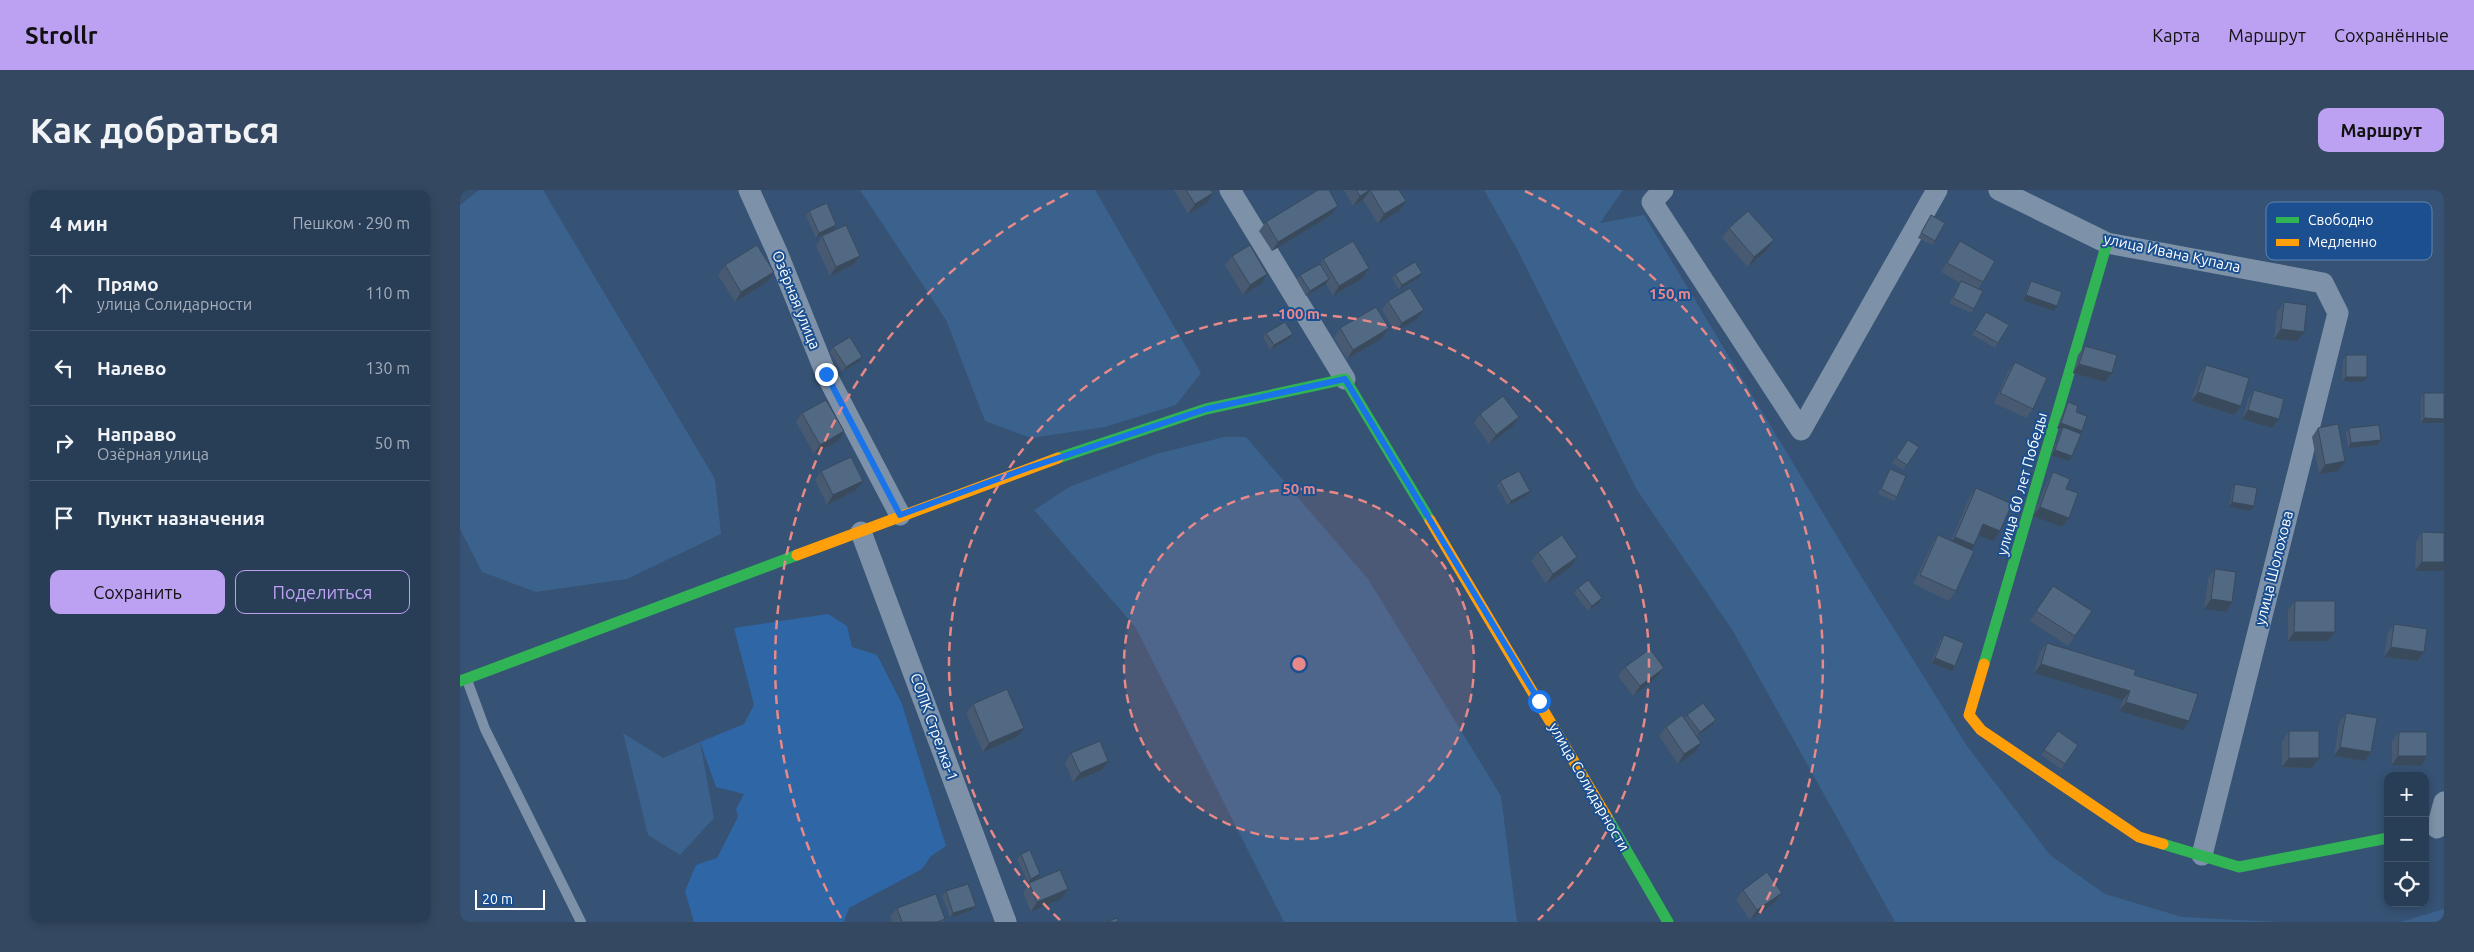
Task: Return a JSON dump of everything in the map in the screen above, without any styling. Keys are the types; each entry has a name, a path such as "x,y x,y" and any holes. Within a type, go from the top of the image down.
{"street":[{"name":"Озёрная улица","path":"749,190 777,252 826,374 900,515"},
{"name":"улица Солидарности","path":"1230,190 1539,701 1668,922"},
{"path":"1663,190 1652,202 1801,430 1937,190"},
{"name":"улица Ивана Купала","path":"1999,190 2106,243 2323,283"},
{"name":"улица 60 лет Победы","path":"2106,243 1969,715 1981,730 2138,837 2202,855"},
{"name":"улица Шолохова","path":"2202,855 2338,313 2323,283"},
{"path":"463,680 1028,468 1206,409 1345,379"},
{"name":"СОПК Стрелка-1","path":"861,532 1006,922"},
{"path":"2435,828 2444,802"},
{"path":"2202,855 2239,867 2384,839"}],"lane":[{"path":"463,680 485,729 581,922"}],"shaded area":[{"path":"479,190 543,190 715,479 721,534 627,579 536,592 482,572 460,529 460,205"},
{"path":"860,190 1095,190 1201,373 1176,405 1105,427 1031,438 985,421 946,320"},
{"path":"1484,190 1623,190 1600,223 1644,215 1856,568 1967,746 2050,855 2105,894 2182,917 2278,922 1895,922 1733,631 1637,490 1518,251"},
{"path":"1224,437 1246,437 1368,579 1501,796 1517,922 1284,922 1136,628 1034,510 1069,487 1156,454"},
{"path":"828,614 847,626 852,647 877,655 902,704 946,846 931,856 922,869 849,908 844,922 694,922 685,891 696,865 717,858 738,817 736,809 744,794 716,787 700,742 744,724 754,705 734,628"},
{"path":"623,733 663,758 700,742 714,818 680,855 648,835"},
{"path":"2444,909 2444,922 2401,922"}],"building":[{"path":"1186,190 1211,190 1213,193 1195,204"},
{"path":"1318,190 1329,190 1338,206 1278,242 1266,222"},
{"path":"1356,190 1370,190 1360,196"},
{"path":"1370,190 1399,190 1406,201 1384,214"},
{"path":"827,203 836,225 819,233 809,211"},
{"path":"1748,211 1774,240 1754,257 1729,228"},
{"path":"1931,215 1945,223 1935,241 1921,233"},
{"path":"846,225 860,256 836,267 822,236"},
{"path":"1353,241 1369,268 1339,286 1323,259"},
{"path":"1960,241 1995,261 1983,282 1947,263"},
{"path":"757,245 774,272 741,292 725,265"},
{"path":"1250,245 1267,274 1250,285 1232,256"},
{"path":"1415,262 1422,273 1402,285 1395,274"},
{"path":"1320,264 1329,279 1310,291 1300,275"},
{"path":"1961,281 1983,291 1974,309 1953,298"},
{"path":"2031,281 2062,292 2057,306 2026,295"},
{"path":"1410,288 1424,310 1402,323 1388,301"},
{"path":"2284,302 2307,305 2304,332 2281,329"},
{"path":"1376,307 1389,328 1353,350 1340,328"},
{"path":"1986,312 2009,325 1998,343 1975,330"},
{"path":"1285,322 1293,334 1274,345 1266,333"},
{"path":"850,337 862,357 846,367 833,347"},
{"path":"2085,346 2117,355 2112,373 2079,364"},
{"path":"2346,355 2367,355 2367,377 2346,377"},
{"path":"2015,362 2047,378 2033,409 2000,393"},
{"path":"2206,365 2249,378 2241,406 2198,392"},
{"path":"2254,390 2284,399 2279,419 2248,410"},
{"path":"2424,393 2444,393 2444,419 2424,418"},
{"path":"1503,396 1519,417 1496,435 1480,414"},
{"path":"826,400 844,431 820,445 802,413"},
{"path":"2068,402 2078,406 2076,412 2087,416 2082,431 2061,423"},
{"path":"2338,424 2345,461 2325,465 2318,428"},
{"path":"2379,425 2381,440 2351,443 2349,428"},
{"path":"2063,427 2081,434 2072,456 2055,450"},
{"path":"1908,440 1919,447 1907,465 1896,458"},
{"path":"851,457 863,481 833,495 821,471"},
{"path":"1890,469 1906,476 1897,497 1881,489"},
{"path":"1519,471 1530,491 1511,501 1500,481"},
{"path":"2053,472 2070,479 2066,489 2078,493 2069,518 2040,507"},
{"path":"2235,484 2257,488 2254,506 2232,502"},
{"path":"1976,488 2012,504 2000,531 1983,524 1974,545 1955,537"},
{"path":"2422,532 2444,533 2444,562 2422,562"},
{"path":"1562,535 1577,557 1553,574 1538,552"},
{"path":"1938,535 1974,551 1956,591 1920,575"},
{"path":"2215,569 2236,572 2232,602 2211,599"},
{"path":"1588,580 1602,598 1592,606 1578,588"},
{"path":"2053,586 2092,611 2075,636 2036,611"},
{"path":"2295,601 2335,601 2335,632 2294,632"},
{"path":"2394,624 2427,629 2424,652 2391,647"},
{"path":"1944,635 1964,643 1955,666 1935,658"},
{"path":"2047,643 2136,670 2134,675 2198,694 2189,721 2126,702 2130,691 2041,664"},
{"path":"1650,649 1664,668 1640,686 1625,667"},
{"path":"1007,689 1024,728 989,743 973,704"},
{"path":"1703,703 1716,720 1700,732 1687,715"},
{"path":"2346,713 2377,718 2371,752 2340,747"},
{"path":"1682,715 1701,743 1684,754 1666,727"},
{"path":"2058,731 2078,745 2065,764 2044,750"},
{"path":"2289,731 2319,731 2319,758 2289,758"},
{"path":"2399,732 2427,732 2427,756 2398,756"},
{"path":"1100,741 1108,761 1080,773 1071,753"},
{"path":"1030,850 1040,874 1031,879 1021,854"},
{"path":"1060,870 1068,889 1037,902 1029,883"},
{"path":"1767,872 1782,893 1757,910 1743,890"},
{"path":"968,884 976,906 953,913 946,891"},
{"path":"936,894 945,919 937,922 902,922 897,908"},
{"path":"1117,918 1118,922 1107,922"}],"traffic: fast":[{"path":"1984,664 2107,243"},
{"path":"1058,458 1206,409 1345,379 1430,520"},
{"path":"460,681 797,555"},
{"path":"1607,817 1668,922"},
{"path":"2163,844 2239,867 2384,839"}],"traffic: slow":[{"path":"797,555 1058,458"},
{"path":"1430,520 1607,817"},
{"path":"1984,664 1969,715 1981,730 2139,837 2163,844"}],"route":[{"path":"826,374 900,515 1028,468 1206,409 1345,379 1539,701"}]}
